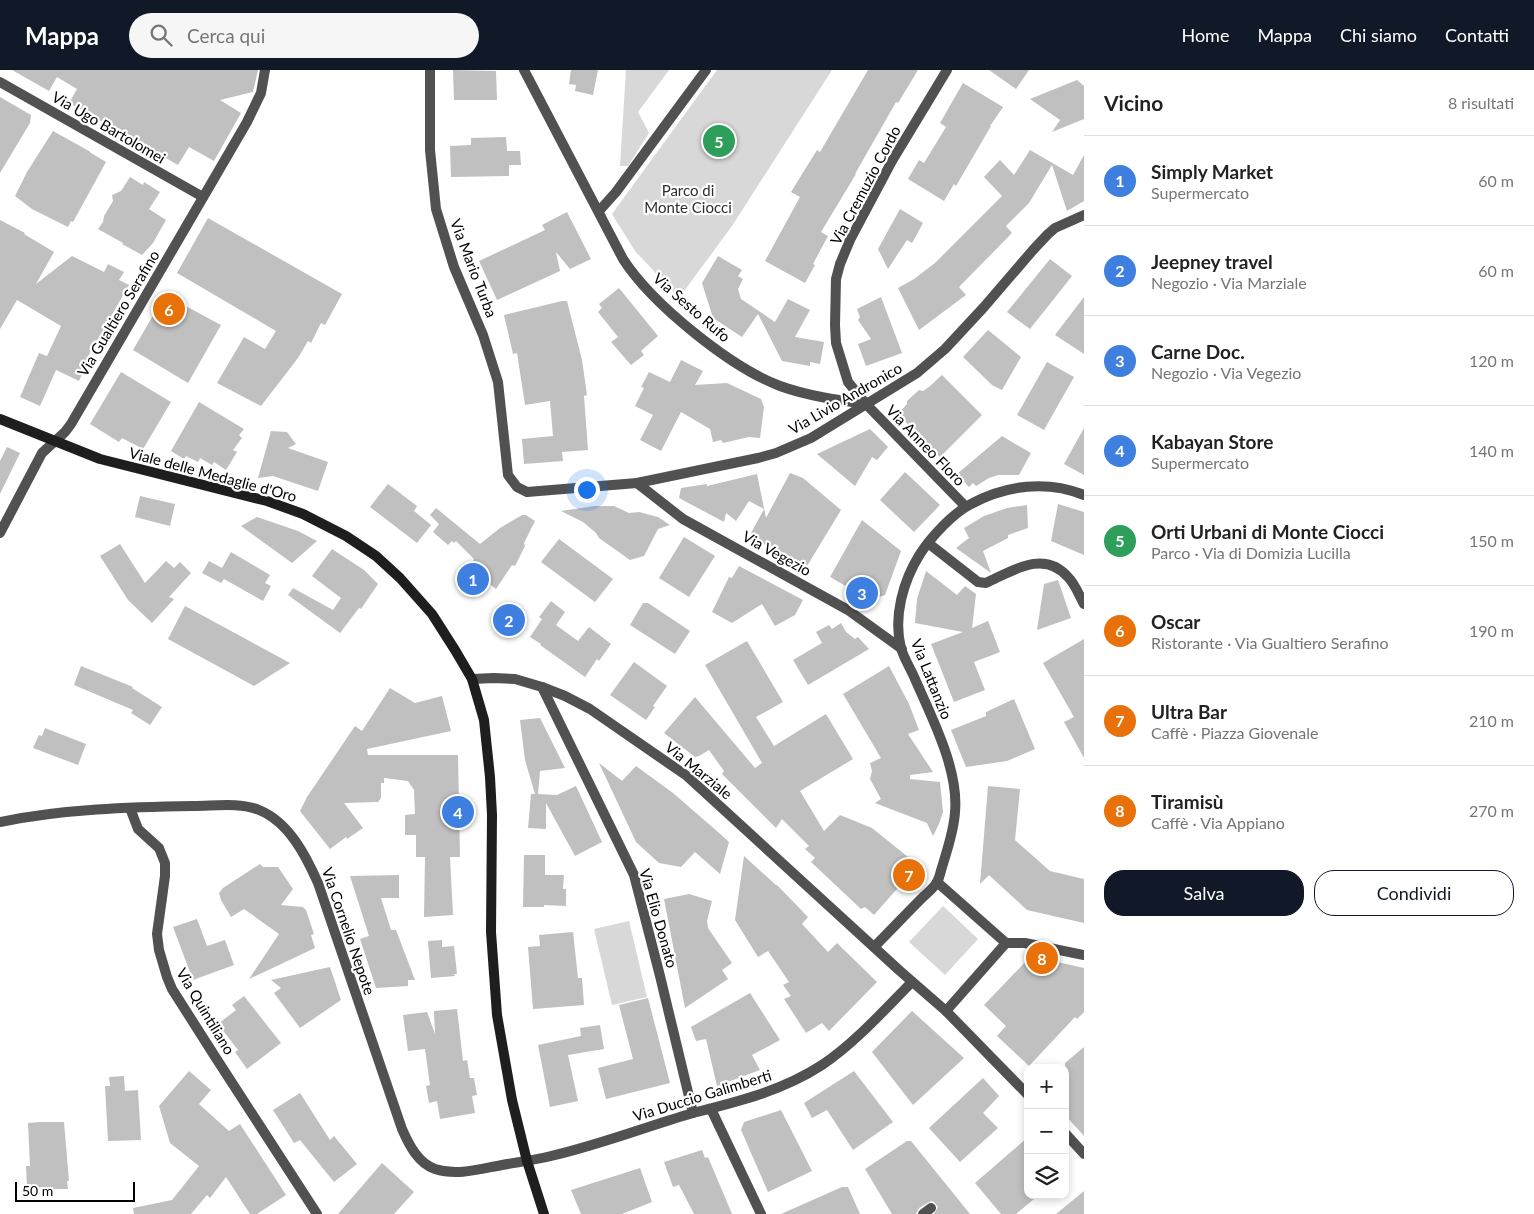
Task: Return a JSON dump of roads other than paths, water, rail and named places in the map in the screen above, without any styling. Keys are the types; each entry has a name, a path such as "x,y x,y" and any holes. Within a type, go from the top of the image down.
{"main road":[{"name":"Viale delle Medaglie d'Oro","path":"0,419 54,442 112,463 286,507 328,525 376,556 418,597 448,639 472,679 484,720 490,777 491,932 494,990 503,1055 527,1162 544,1214"}],"street":[{"name":"Via Gualtiero Serafino","path":"0,533 38,459 46,448 65,432 70,424 254,110 261,93 265,70"},
{"name":"Via Mario Turba","path":"430,70 430,150 436,209 454,267 483,335 498,382 502,404 508,475"},
{"name":"Via Sesto Rufo","path":"524,70 619,251 638,279 660,302 687,326 727,356 779,386 826,398 866,404"},
{"path":"599,211 616,192 706,70"},
{"name":"Via Cremuzio Cordo","path":"866,404 848,382 836,343 835,290 840,264 861,219 892,161 947,70"},
{"name":"Via Ugo Bartolomei","path":"0,82 203,197"},
{"name":"Via Livio Andronico","path":"508,475 518,487 531,492 637,483 733,464 776,453 811,438 906,382 945,349 1048,234 1055,228 1084,214"},
{"name":"Via Anneo Floro","path":"866,404 965,506"},
{"name":"Via Vegezio","path":"637,483 683,519 848,610 902,649"},
{"name":"Via Lattanzio","path":"937,882 954,823 956,798 951,768 902,649 899,625 902,596 909,574 928,543 965,506 989,495 1019,487 1053,487 1084,495"},
{"path":"928,543 978,582 982,583 1034,563 1052,565 1068,577 1084,604"},
{"name":"Via Marziale","path":"472,679 506,678 526,681 542,687 590,709 687,776 946,1011 1024,1091"},
{"name":"Via Elio Donato","path":"542,687 634,875 693,1114"},
{"name":"Via Cornelio Nepote","path":"0,822 56,813 130,808 203,806 251,808 267,814 281,825 302,852 318,883 402,1129 417,1156 435,1169 458,1172 527,1162"},
{"name":"Via Quintiliano","path":"130,808 138,829 159,848 166,863 157,934 163,965 172,989 317,1214"},
{"path":"874,947 937,882 1006,943 1026,943 1084,954"},
{"path":"946,1011 1006,943"},
{"name":"Via Duccio Galimberti","path":"527,1162 777,1088 822,1065 850,1042 912,982"},
{"path":"711,1109 761,1214"},
{"path":"1069,1137 1084,1154"}],"place":[{"name":"Orti Urbani di Monte Ciocci","path":"719,141"},
{"name":"Oscar","path":"169,309"},
{"name":"Simply Market","path":"473,579"},
{"name":"Carne Doc.","path":"862,593"},
{"name":"Jeepney travel","path":"509,620"},
{"name":"Kabayan Store","path":"458,812"},
{"name":"Ultra Bar","path":"909,875"},
{"name":"Tiramisù","path":"1042,958"}],"park label":[{"name":"Parco di Monte Ciocci","path":"688,198"}]}
